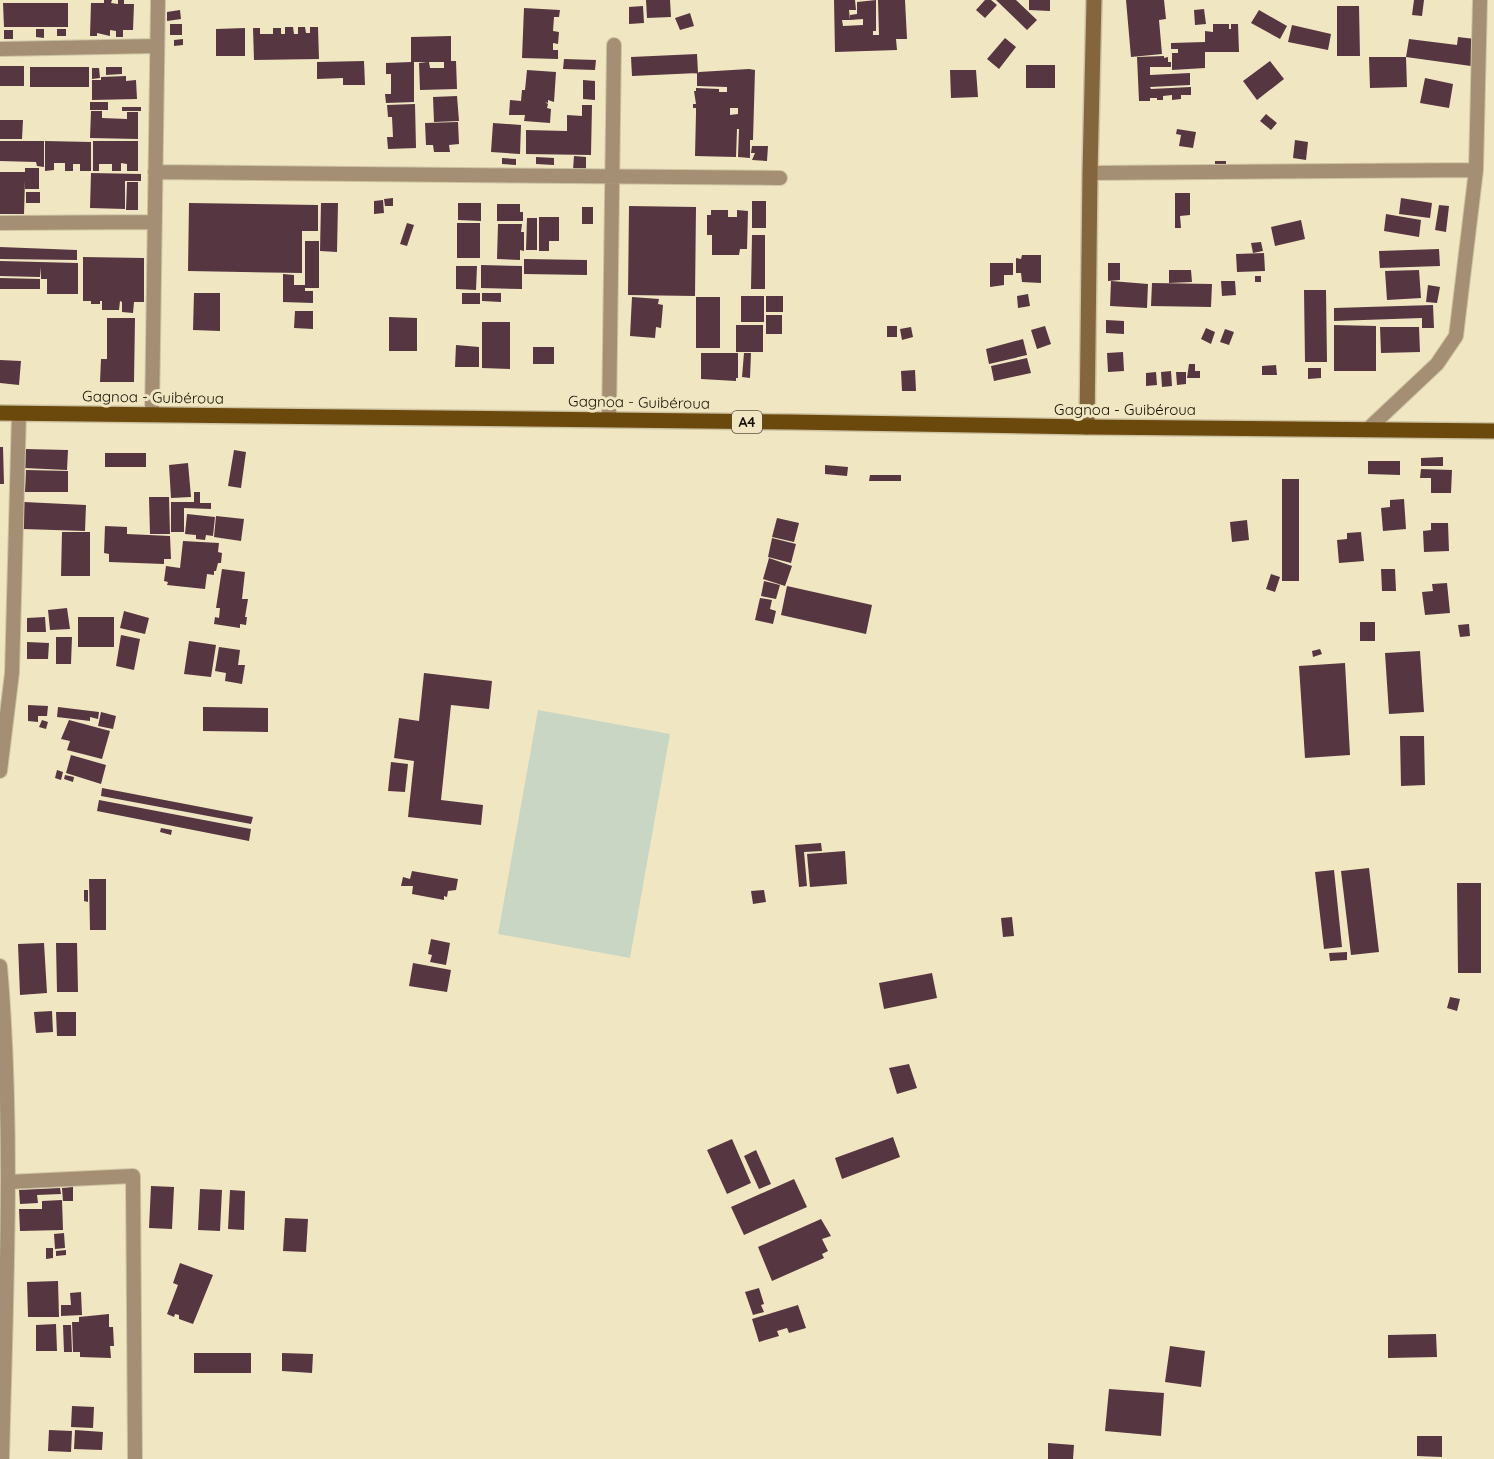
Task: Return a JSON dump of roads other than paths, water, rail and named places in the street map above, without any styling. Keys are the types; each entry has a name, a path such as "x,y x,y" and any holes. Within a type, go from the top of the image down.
{"main road":[{"name":"Gagnoa - Guibéroua","path":"0,413 1494,431"}],"street":[{"path":"152,415 158,0"},
{"path":"1087,427 1094,0"},
{"path":"1368,429 1437,364 1456,336 1476,170 1480,0"},
{"path":"609,420 614,45"},
{"path":"0,49 157,46"},
{"path":"1090,173 1476,170"},
{"path":"155,172 780,178"},
{"path":"0,223 154,222"},
{"path":"0,771 19,413"},
{"path":"0,966 6,1039 8,1182 2,1459"},
{"path":"8,1182 133,1176 135,1459"}]}
